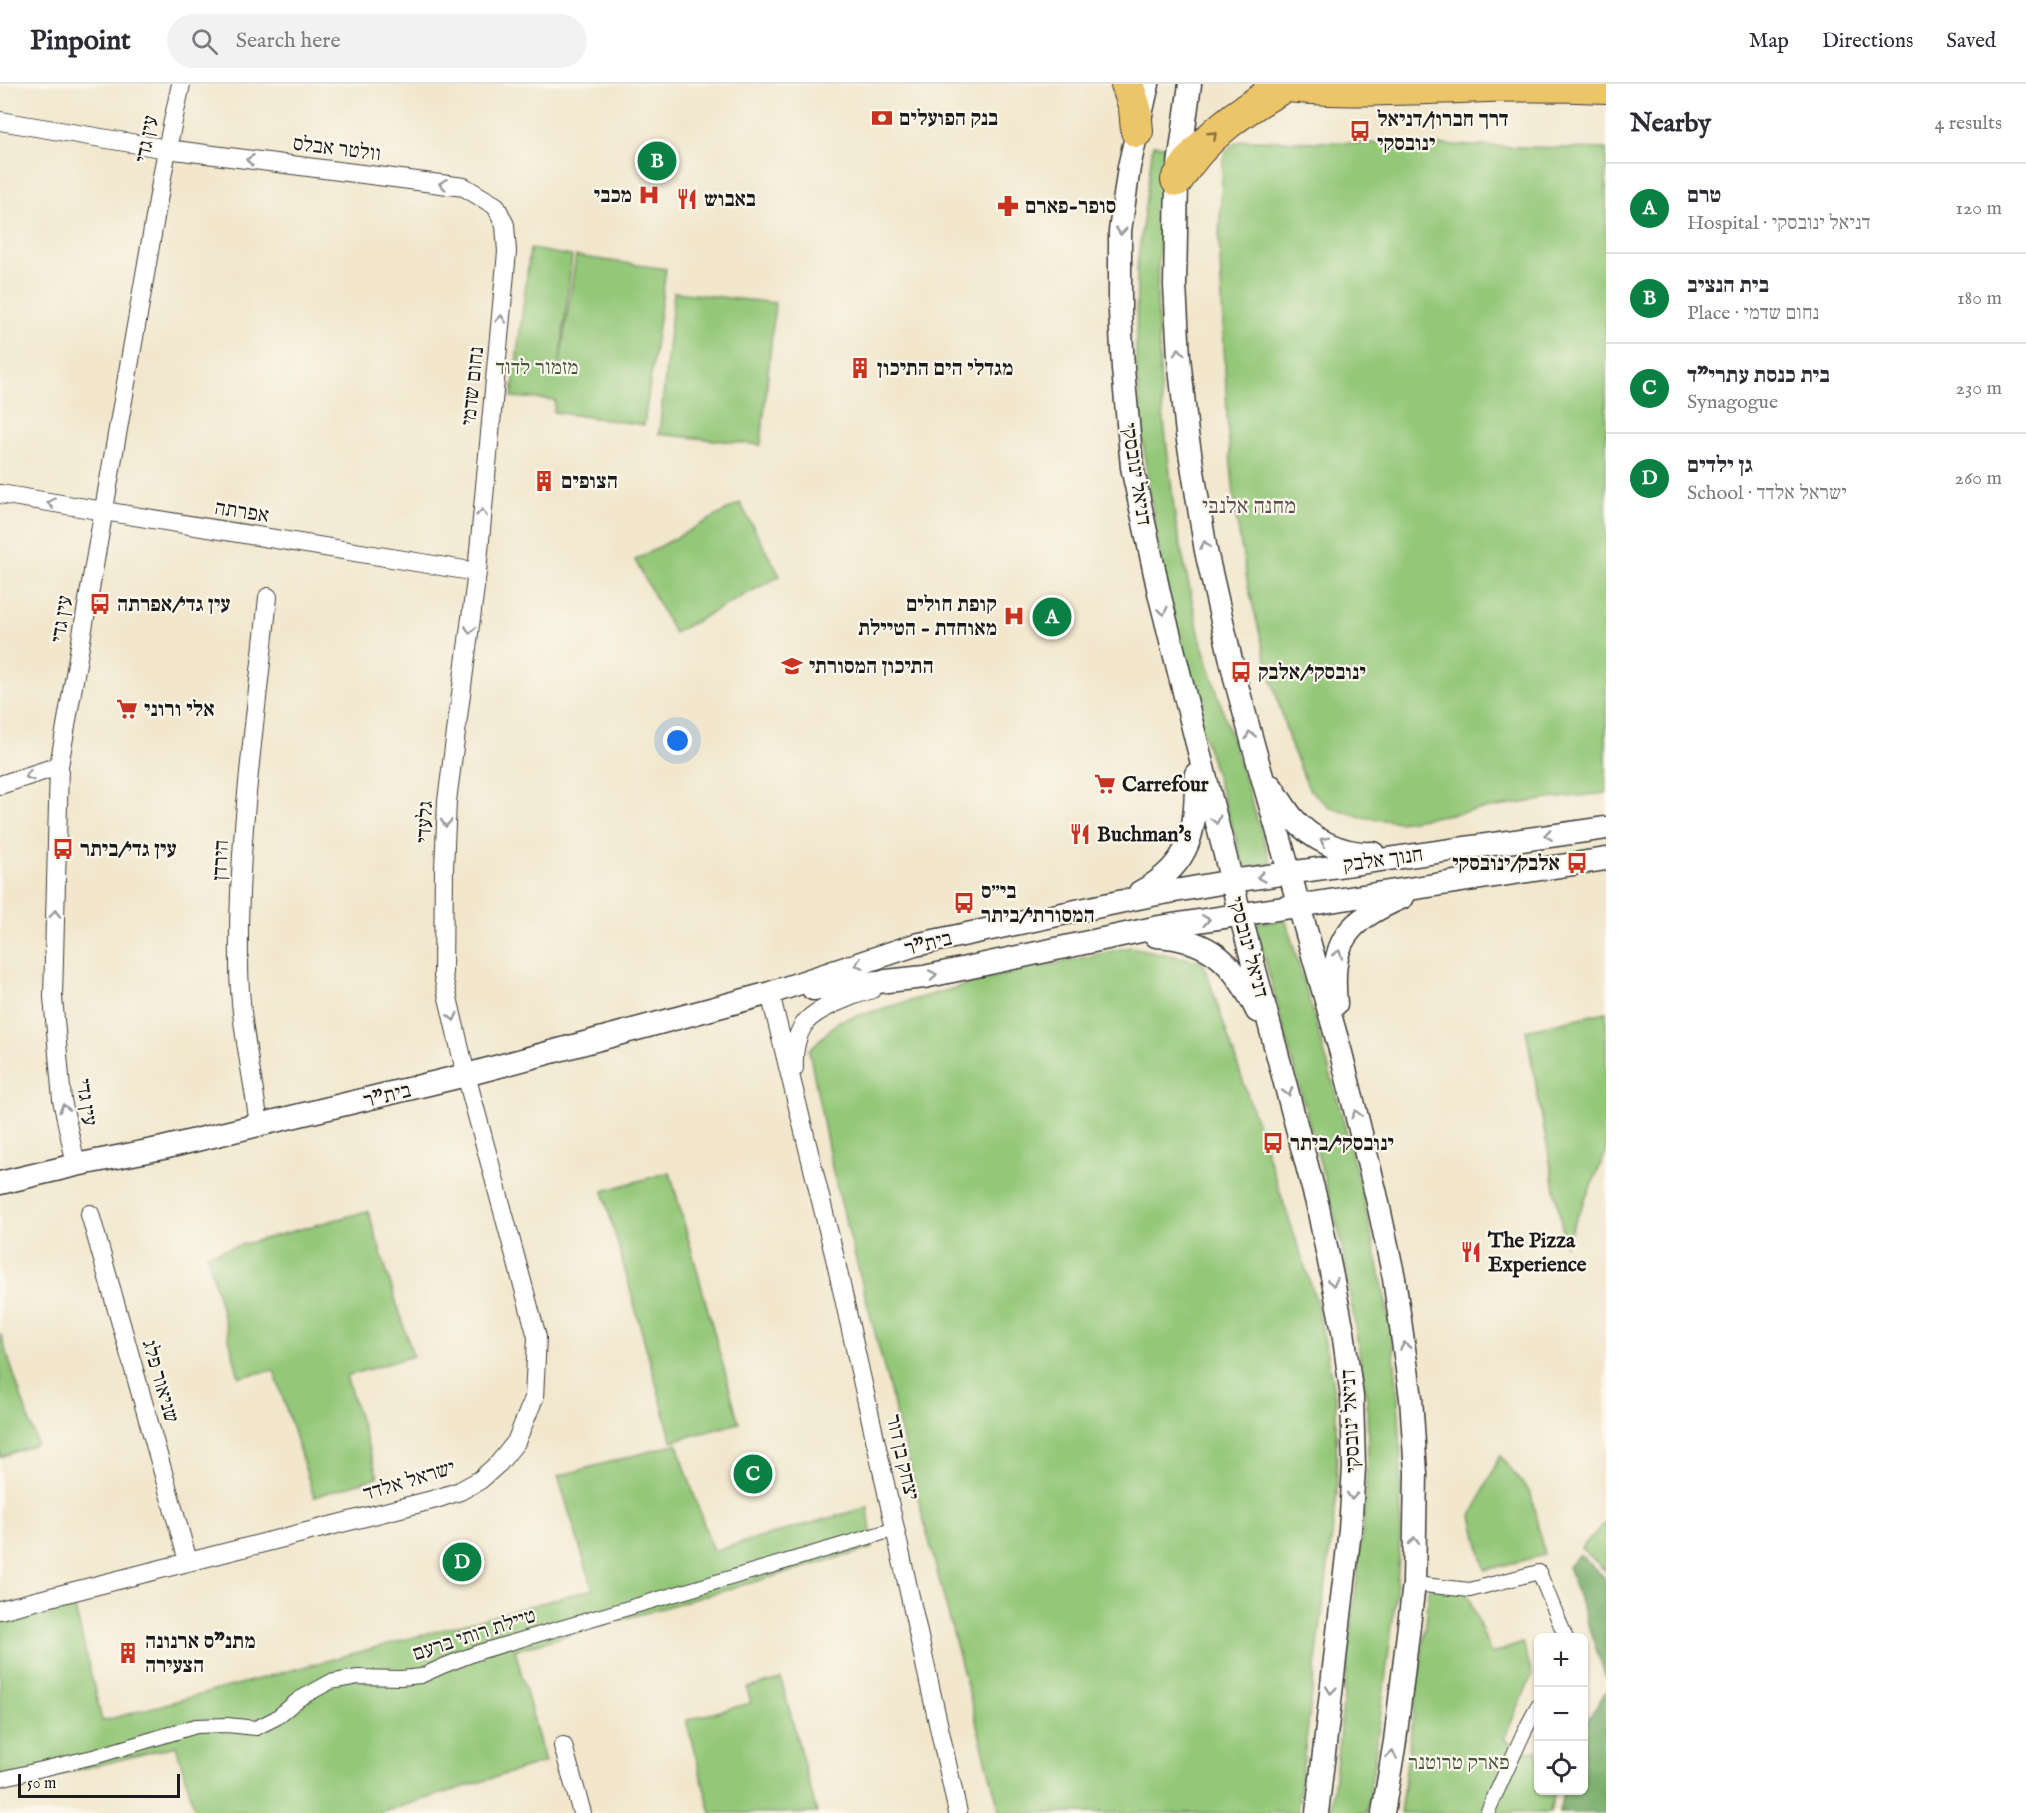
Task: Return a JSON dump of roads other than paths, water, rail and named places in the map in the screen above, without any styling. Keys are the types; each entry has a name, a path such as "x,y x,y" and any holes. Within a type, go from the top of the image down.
{"highway":[{"path":"1127,84 1135,108 1137,132"},
{"path":"1177,180 1195,154 1216,132 1277,85 1337,90 1508,85 1606,87"}],"street":[{"name":"עין גדי","path":"76,1165 62,1100 53,997 59,766 102,512 167,149 181,84"},
{"name":"דניאל ינובסקי","path":"1148,84 1129,166 1120,231 1123,369 1132,467 1160,597 1240,914 1318,1207 1343,1331 1352,1397 1354,1468 1350,1530 1317,1813"},
{"path":"1190,84 1177,180 1175,286 1187,434 1206,551 1258,766 1341,1053 1390,1257 1406,1351 1416,1473 1414,1584 1395,1741 1383,1813"},
{"name":"וולטר אבלס","path":"0,121 167,149 464,187 496,207"},
{"name":"נחום שדמי","path":"477,572 507,252 505,225 496,207"},
{"name":"אפרתה","path":"0,494 477,572"},
{"name":"גלעדי","path":"466,1075 443,976 444,868 447,801 477,572"},
{"name":"הירדן","path":"259,1125 241,1011 239,963 243,840 268,597"},
{"path":"1120,902 1165,877 1177,864 1187,847 1196,807 1197,743"},
{"path":"0,785 59,766"},
{"path":"1258,766 1293,819 1322,842 1364,854 1443,851"},
{"name":"חנוך אלבק","path":"1232,881 1606,828"},
{"name":"חנוך אלבק","path":"1240,914 1606,859"},
{"name":"בית\"ר","path":"0,1183 163,1148 466,1075 770,993 915,945 1232,881"},
{"path":"1341,1053 1334,982 1335,960 1344,939 1357,922 1379,908 1434,884"},
{"name":"בית\"ר","path":"770,993 924,976 1127,934 1240,914"},
{"path":"1127,934 1178,937 1206,947 1227,963 1247,990 1278,1056"},
{"name":"בית\"ר","path":"806,1022 827,1007 854,995 900,980"},
{"name":"יצחק בן דור","path":"770,993 835,1258 958,1813"},
{"name":"יצחק בן דור","path":"800,1111 794,1064 795,1046 806,1022"},
{"name":"ישראל אלדד","path":"0,1610 426,1502 460,1491 480,1480 499,1463 516,1442 534,1398 537,1337 466,1075"},
{"name":"שניאור פלג","path":"90,1214 188,1561"},
{"name":"טיילת רותי ברעם","path":"0,1779 97,1756 196,1726 227,1725 256,1728 276,1718 299,1699 330,1682 358,1677 422,1676 442,1665 479,1652 896,1529"},
{"path":"1414,1584 1470,1590 1539,1572 1564,1633"},
{"path":"1487,1813 1534,1715"},
{"path":"563,1746 582,1813"}],"place":[{"name":"בנק הפועלים","path":"882,118"},
{"name":"דרך חברון/דניאל ינובסקי","path":"1360,131"},
{"name":"בית הנציב","path":"657,161"},
{"name":"מכבי","path":"649,195"},
{"name":"באבוש","path":"687,199"},
{"name":"סופר-פארם","path":"1008,206"},
{"name":"מגדלי הים התיכון","path":"860,368"},
{"name":"הצופים","path":"544,481"},
{"name":"עין גדי/אפרתה","path":"100,604"},
{"name":"קופת חולים מאוחדת - הטיילת","path":"1014,616"},
{"name":"טרם","path":"1052,617"},
{"name":"התיכון המסורתי","path":"792,666"},
{"name":"ינובסקי/אלבק","path":"1241,672"},
{"name":"אלי ורוני","path":"127,709"},
{"name":"Carrefour","path":"1105,784"},
{"name":"Buchman's","path":"1080,834"},
{"name":"עין גדי/ביתר","path":"63,849"},
{"name":"אלבק/ינובסקי","path":"1577,863"},
{"name":"בי״ס המסורתי/ביתר","path":"964,903"},
{"name":"ינובסקי/ביתר","path":"1273,1143"},
{"name":"The Pizza Experience","path":"1471,1252"},
{"name":"בית כנסת עתרי\"ד","path":"753,1474"},
{"name":"גן ילדים","path":"462,1562"},
{"name":"מתנ\"ס ארנונה הצעירה","path":"128,1653"}],"district":[{"name":"מחנה אלנבי","path":"1249,505"}],"park label":[{"name":"מזמור לדוד","path":"537,367"},
{"name":"פארק טרוטנר","path":"1459,1762"}]}
